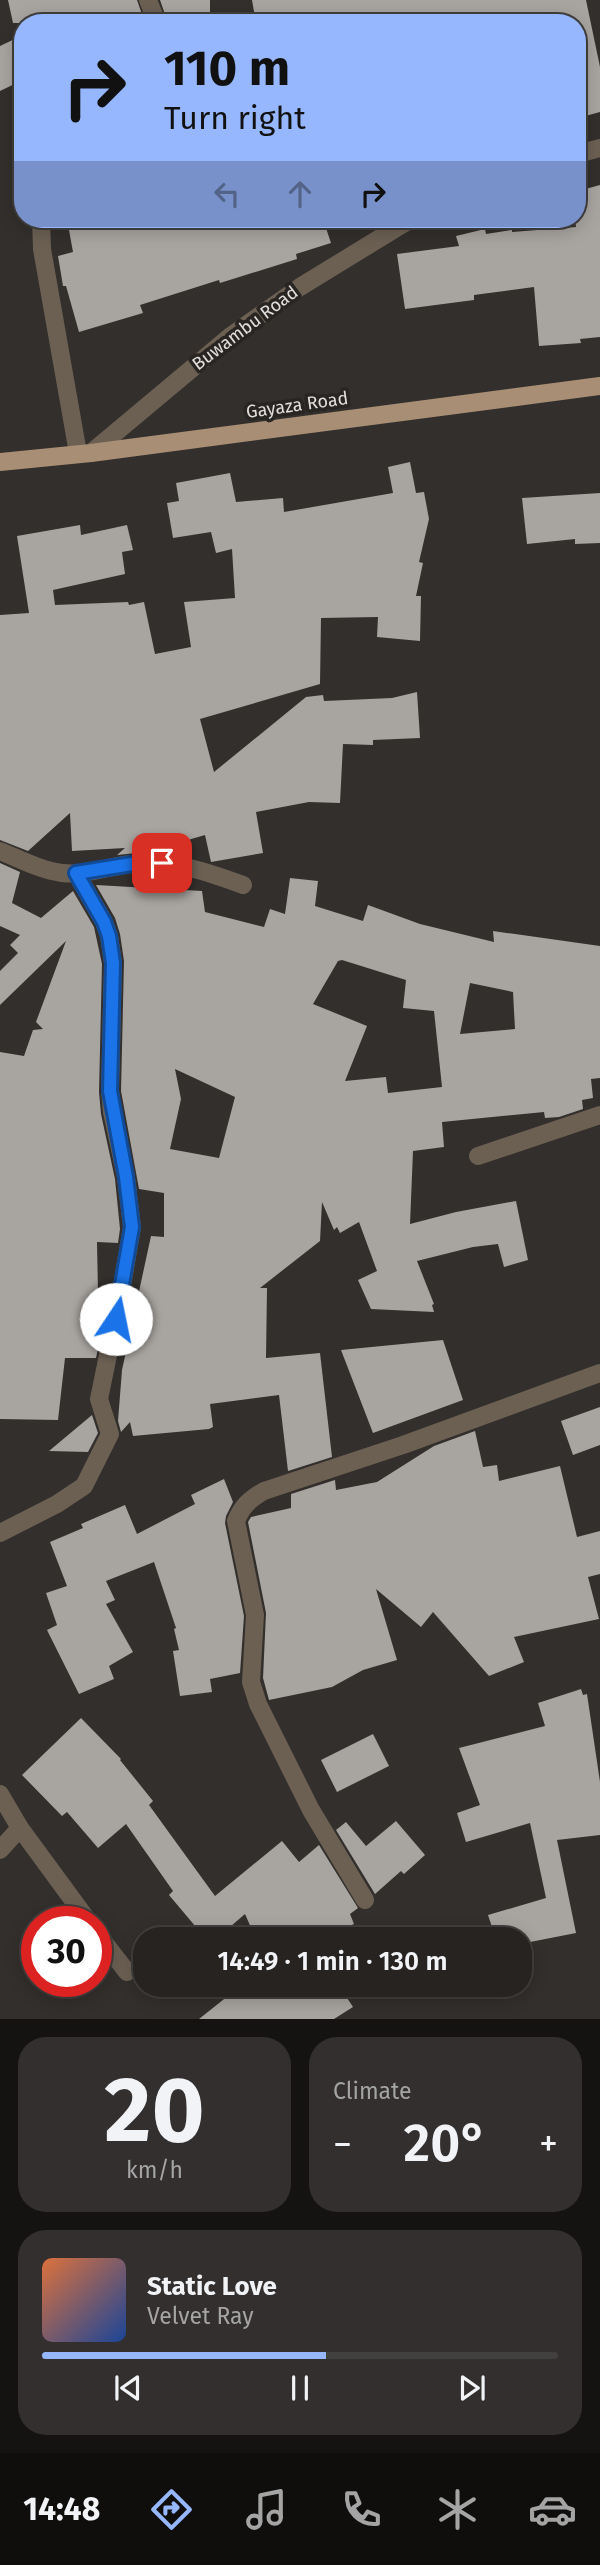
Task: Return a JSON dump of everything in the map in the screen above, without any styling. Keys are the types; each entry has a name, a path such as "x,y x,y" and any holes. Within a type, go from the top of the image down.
{"main road":[{"name":"Gayaza Road","path":"0,462 600,386"}],"street":[{"path":"41,228 42,249 85,453"},
{"name":"Buwambu Road","path":"85,453 232,335 300,287 396,228"},
{"path":"0,851 44,869 76,873 132,864 162,863 197,868 243,885"},
{"path":"0,1533 57,1504 84,1486 110,1434 99,1399 132,1227 110,1091 113,963 109,936 76,873"},
{"path":"478,1156 600,1115"},
{"path":"365,1900 312,1810 258,1704 251,1672 256,1636 255,1615 236,1521 240,1510 249,1499 264,1491 403,1445 600,1373"},
{"path":"0,1794 20,1828 77,1906"},
{"path":"0,1850 20,1828"},
{"path":"112,1952 127,1972"}],"building":[{"path":"8,0 137,0 142,14 14,14 13,23"},
{"path":"160,0 210,0 210,14 165,14"},
{"path":"252,0 586,0 600,67 600,112 586,116 586,14 254,14"},
{"path":"14,39 14,84 0,91 0,46"},
{"path":"600,185 600,337 580,339 581,343 539,346 534,287 474,295 474,300 405,309 397,254 459,246 456,236 485,229 486,234 512,230 586,228 586,189"},
{"path":"69,228 326,228 331,243 296,254 297,259 140,305 143,313 79,332 66,286 63,286 58,256 73,252"},
{"path":"410,462 416,493 424,492 429,519 419,562 423,563 416,596 421,596 420,641 377,637 378,617 321,618 320,684 200,719 214,772 306,697 323,695 324,701 392,698 417,692 420,738 373,740 373,745 343,744 340,803 309,802 256,812 263,853 211,862 205,835 147,852 117,855 125,848 72,851 70,813 28,851 0,840 0,615 29,613 17,536 80,525 81,535 127,525 133,550 122,552 125,574 53,590 55,605 128,602 129,605 144,602 155,654 191,647 184,602 235,598 232,549 216,553 211,532 173,538 167,503 179,501 176,483 230,473 236,502 283,498 284,512 393,493 388,467"},
{"path":"600,493 600,543 575,544 575,539 527,544 522,498"},
{"path":"0,863 20,872 12,903 41,918 73,891 94,927 102,964 99,1092 115,1179 120,1229 118,1243 97,1242 99,1344 96,1358 65,1358 58,1420 0,1419 0,1052 24,1056 33,1030 43,1029 36,1022 66,941 0,1005 0,971 18,953 10,945 20,935 0,926"},
{"path":"290,878 318,881 315,906 363,921 368,905 420,924 494,942 493,931 600,946 600,1078 591,1079 593,1098 582,1100 583,1109 559,1117 545,1118 544,1112 442,1122 444,1147 413,1151 410,1224 516,1201 528,1260 504,1267 498,1244 473,1247 417,1261 434,1304 434,1312 371,1309 358,1280 377,1271 359,1222 340,1233 337,1227 334,1230 322,1202 320,1241 260,1288 267,1288 266,1358 320,1353 332,1457 288,1471 279,1395 210,1404 213,1427 209,1429 133,1436 130,1422 121,1432 118,1421 122,1370 151,1236 164,1237 164,1193 139,1189 121,1091 124,961 115,918 96,885 202,891 205,912 264,927 270,909 285,914","holes":["338,961 406,980 403,1008 434,1011 442,1087 388,1093 386,1077 345,1081 367,1026 313,1004","470,983 513,992 515,1029 460,1034","175,1069 235,1097 219,1158 170,1149 181,1099"]},
{"path":"443,1340 463,1400 373,1433 341,1350"},
{"path":"600,1407 600,1445 573,1455 561,1421"},
{"path":"92,1415 98,1433 88,1452 49,1451"},
{"path":"475,1431 483,1467 497,1465 499,1481 560,1466 577,1537 600,1531 600,1574 588,1577 599,1619 514,1637 524,1662 489,1676 433,1612 421,1627 376,1589 397,1660 363,1670 332,1687 269,1700 263,1678 266,1613 248,1522 251,1517 291,1508 291,1494 335,1480 336,1490 377,1482 434,1446"},
{"path":"224,1479 233,1502 225,1523 244,1616 240,1673 210,1679 212,1692 180,1696 173,1651 179,1650 174,1629 176,1628 154,1562 106,1581 115,1600 106,1604 133,1652 109,1666 114,1679 79,1694 47,1630 57,1625 46,1593 67,1586 50,1542 83,1528 81,1524 125,1505 137,1534 195,1504 191,1495"},
{"path":"581,1689 583,1695 587,1694 600,1782 600,1835 557,1840 576,1933 532,1942 532,1927 492,1927 488,1915 546,1898 530,1823 466,1842 457,1813 480,1805 459,1748 545,1726 538,1703"},
{"path":"81,1718 121,1759 153,1801 149,1805 215,1896 282,1841 299,1862 319,1845 358,1908 350,1914 354,1924 347,1927 251,1927 245,1914 230,1927 196,1927 169,1895 173,1891 126,1824 98,1848 67,1812 62,1816 22,1775"},
{"path":"373,1734 389,1766 337,1792 321,1760"},
{"path":"396,1821 425,1855 404,1874 401,1871 375,1894 336,1830 346,1822 366,1846"},
{"path":"227,1997 346,1997 353,2007 334,2019 199,2019"}],"route":[{"path":"116,1319 132,1227 110,1091 113,963 104,922 76,873 132,864 162,863"}]}
